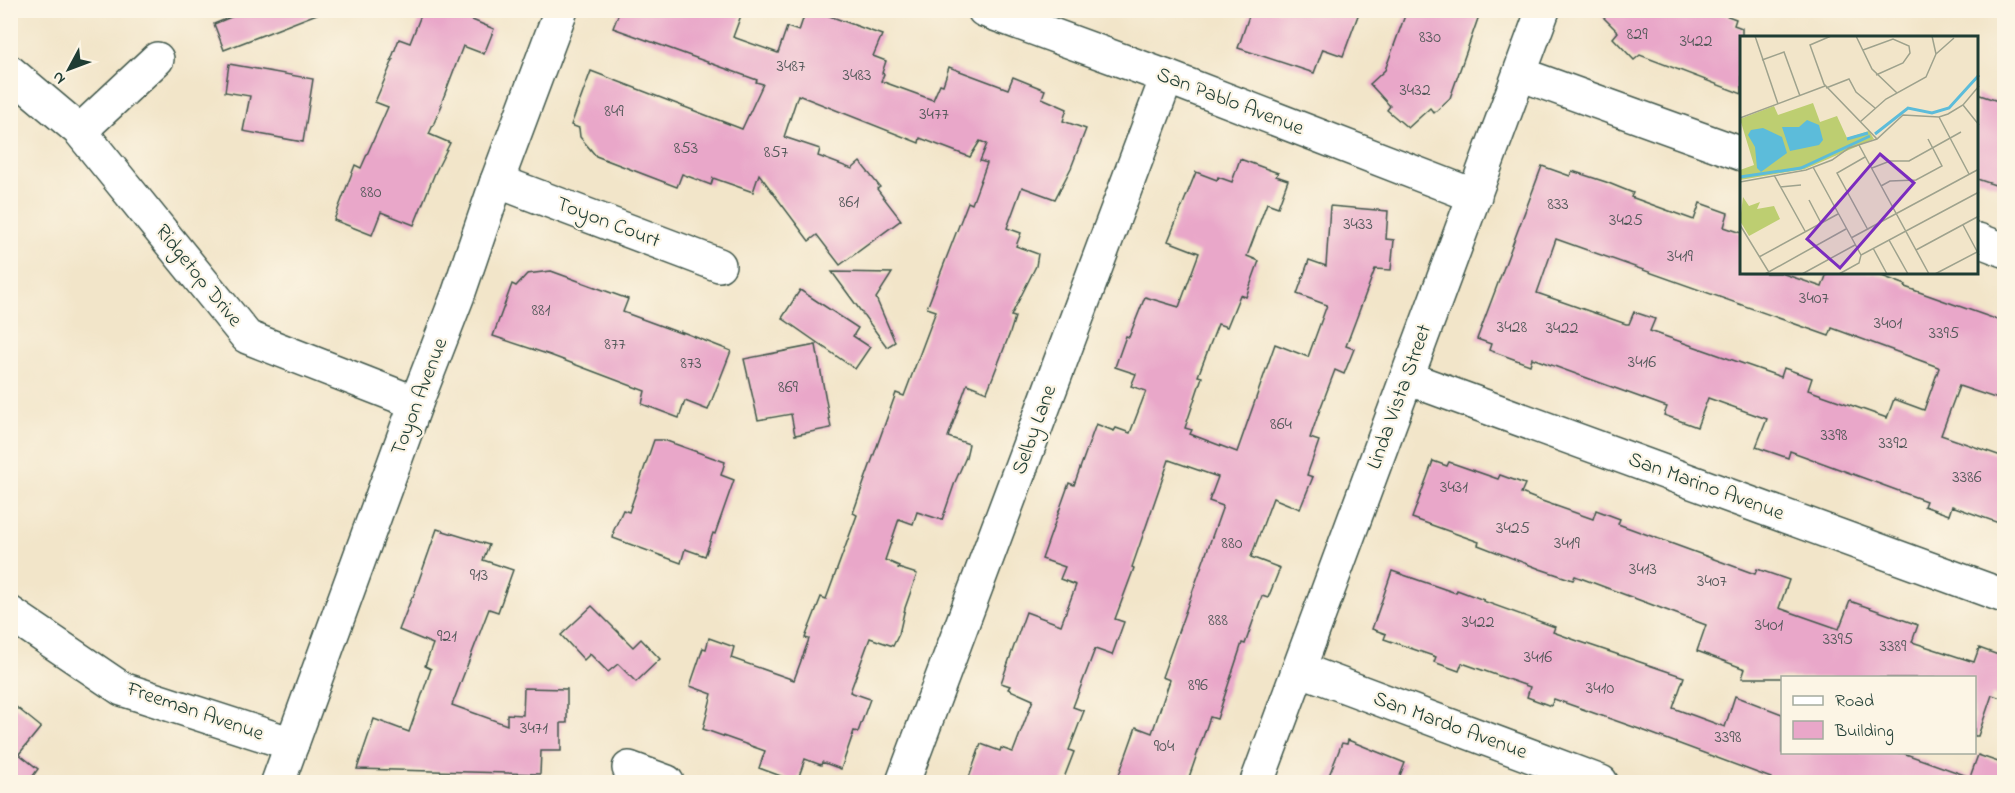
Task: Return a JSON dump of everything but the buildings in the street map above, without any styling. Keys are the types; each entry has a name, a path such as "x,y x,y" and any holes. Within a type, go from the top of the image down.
{"street":[{"name":"Toyon Avenue","path":"278,783 416,404 459,295 497,181 561,10"},
{"name":"San Pablo Avenue","path":"984,10 1167,77 1474,196"},
{"name":"Linda Vista Street","path":"1257,783 1543,10"},
{"path":"80,131 157,59"},
{"name":"Ridgetop Drive","path":"10,72 80,131 247,337 416,404"},
{"path":"1520,74 1740,153"},
{"name":"Selby Lane","path":"903,783 1167,77"},
{"name":"Toyon Court","path":"497,181 718,265"},
{"path":"1979,241 2004,250"},
{"name":"San Marino Avenue","path":"1407,378 2004,596"},
{"name":"Freeman Avenue","path":"10,613 122,689 292,744"},
{"name":"San Mardo Avenue","path":"1299,669 1600,783"},
{"path":"628,768 667,783"}]}
